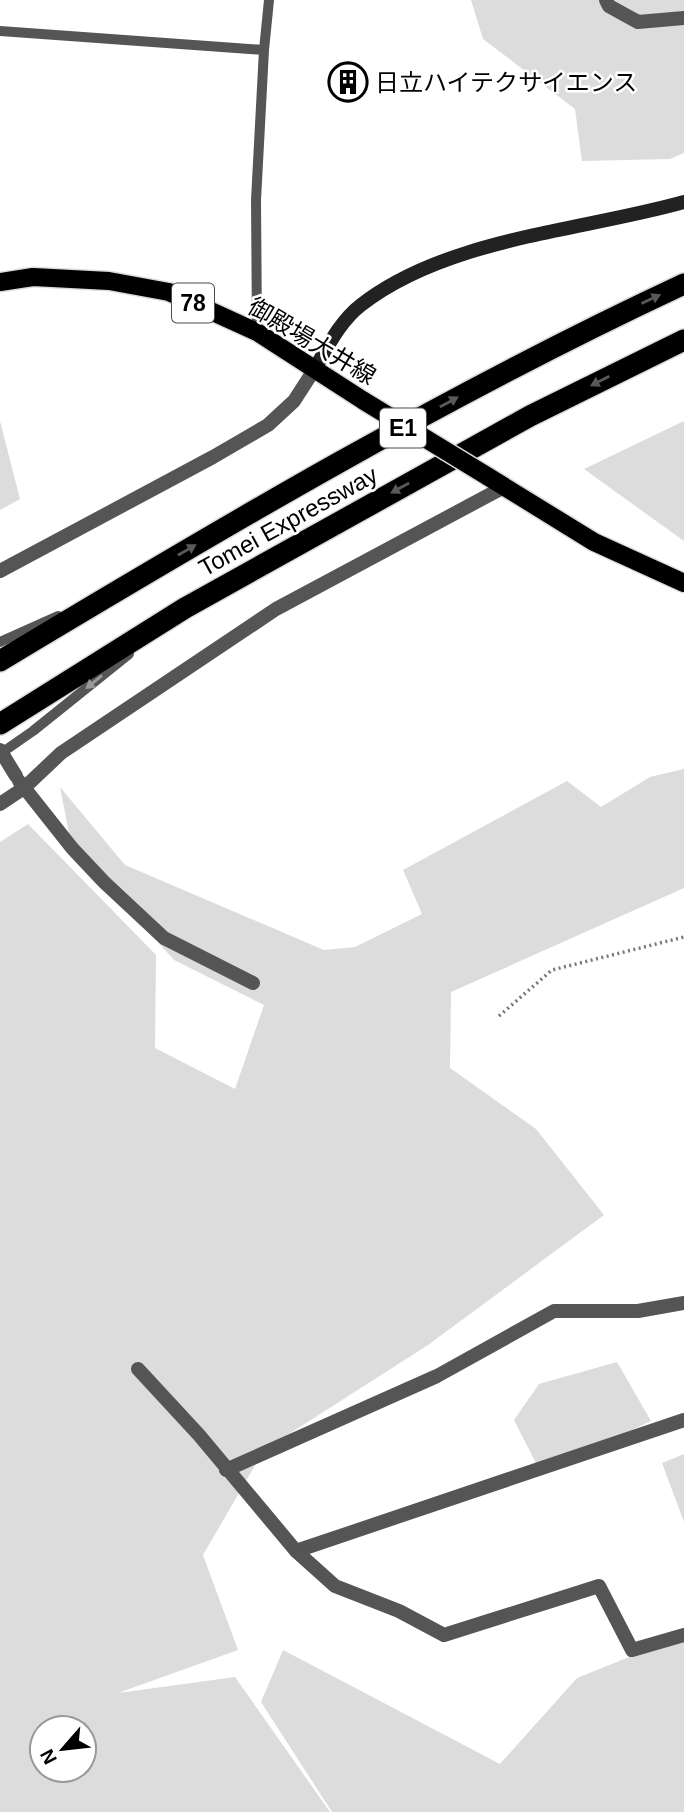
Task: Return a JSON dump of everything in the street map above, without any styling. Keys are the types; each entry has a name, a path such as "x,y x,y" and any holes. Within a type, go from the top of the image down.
{"highway":[{"name":"Tomei Expressway","path":"0,661 128,584 475,388 608,319 684,284"},
{"name":"Tomei Expressway","path":"0,724 186,608 530,416 684,340"}],"main road":[{"name":"御殿場大井線","path":"0,282 33,277 109,281 169,292 257,332 314,370 594,542 684,583"}],"street":[{"path":"606,0 609,6 638,22 684,19"},
{"path":"0,572 268,425 294,401 335,334 359,306 406,276 504,242 642,214 684,202"},
{"path":"0,804 20,782 61,753 276,609 504,488"},
{"path":"0,752 72,848 104,883 164,938 253,982"},
{"path":"226,1470 437,1376 554,1311 638,1311 684,1303"},
{"path":"138,1369 199,1435 296,1550 335,1586 399,1611 444,1636 599,1586 632,1650 684,1635"},
{"path":"296,1550 684,1420"}],"lane":[{"path":"257,332 256,200 269,0"},
{"path":"0,31 264,50"},
{"path":"0,642 128,584"},
{"path":"0,752 33,731 186,608"}],"path":[{"path":"499,1016 552,970 684,937"}],"shaded area":[{"path":"471,0 684,0 684,153 670,159 582,161 575,109 483,39"},
{"path":"0,421 20,499 0,510"},
{"path":"684,421 684,541 584,469"},
{"path":"684,769 684,888 451,992 450,1068 536,1129 604,1215 428,1345 264,1450 203,1555 238,1650 118,1693 235,1677 330,1812 0,1812 0,842 28,824 156,955 155,1048 235,1089 264,1005 174,960 72,848 60,787 125,865 324,950 355,947 422,914 403,870 567,781 601,807 650,777"},
{"path":"617,1362 651,1421 564,1462 538,1467 514,1420 539,1384"},
{"path":"684,1454 684,1522 662,1463"},
{"path":"684,1635 684,1812 332,1812 261,1702 283,1650 500,1764 577,1678"}],"place":[{"name":"日立ハイテクサイエンス","path":"348,82"}]}
